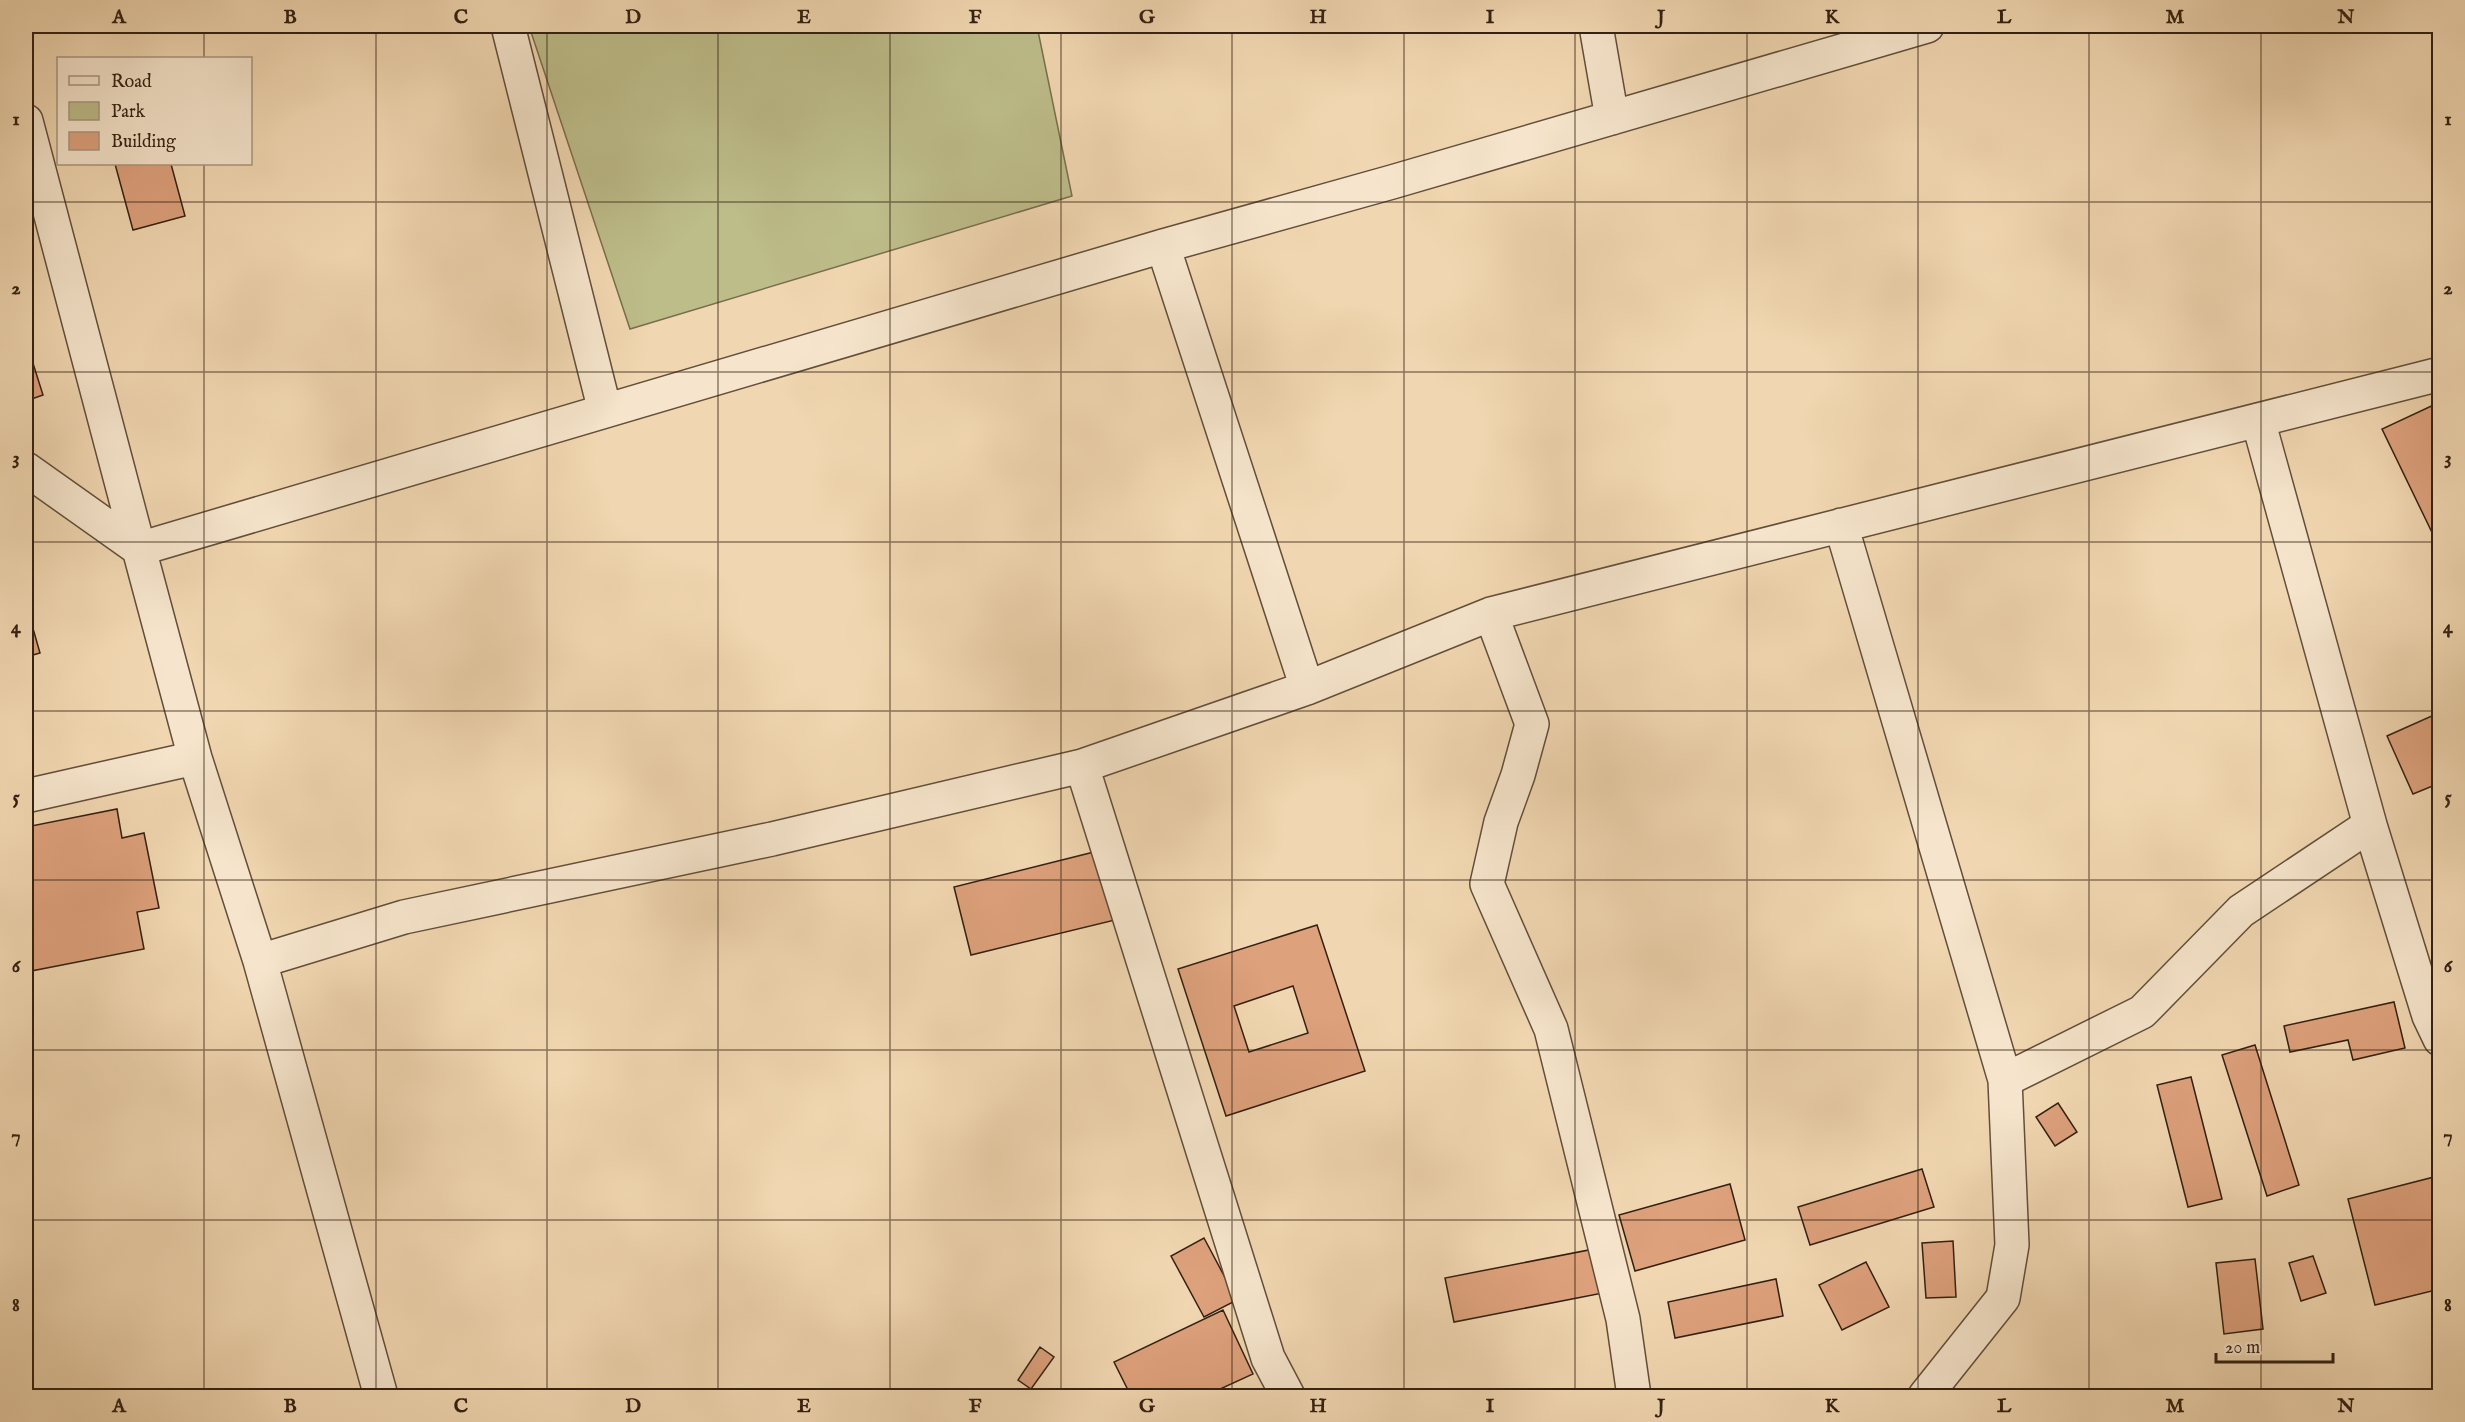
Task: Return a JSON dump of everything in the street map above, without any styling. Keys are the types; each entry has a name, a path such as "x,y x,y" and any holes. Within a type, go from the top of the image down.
{"street":[{"path":"508,26 605,411"},
{"path":"1596,26 1612,118"},
{"path":"139,549 1163,246 1927,26"},
{"path":"26,121 195,758 260,961 381,1396"},
{"path":"1163,246 1307,688"},
{"path":"260,961 404,916 772,839 1082,766 1307,688 1491,614 2439,374"},
{"path":"2258,420 2370,825 2429,1016 2439,1039"},
{"path":"26,469 139,549"},
{"path":"1841,525 2005,1080 2012,1245 2003,1298 1925,1396"},
{"path":"1491,614 1532,724 1518,775 1501,822 1487,884 1551,1029 1623,1319 1634,1396"},
{"path":"26,796 195,758"},
{"path":"1082,766 1268,1358 1288,1396"},
{"path":"2005,1080 2142,1012 2241,911 2370,825"}],"green space":[{"path":"529,26 1037,26 1072,196 630,329"}],"building":[{"path":"115,165 171,165 185,216 133,230"},
{"path":"26,341 43,395 26,401"},
{"path":"2440,402 2440,549 2382,429"},
{"path":"26,604 40,653 26,657"},
{"path":"2434,715 2440,727 2440,783 2413,794 2387,736"},
{"path":"117,809 122,838 144,833 159,908 137,912 144,949 26,972 26,827"},
{"path":"1098,851 1115,920 971,955 954,887"},
{"path":"1317,925 1365,1071 1226,1116 1178,969","holes":["1293,986 1308,1033 1249,1052 1234,1006"]},
{"path":"2394,1002 2405,1048 2353,1060 2348,1040 2290,1052 2284,1026"},
{"path":"2255,1045 2299,1185 2267,1196 2222,1055"},
{"path":"2191,1077 2222,1199 2188,1207 2157,1085"},
{"path":"2058,1103 2077,1132 2055,1146 2036,1117"},
{"path":"1922,1169 1934,1207 1810,1245 1798,1207"},
{"path":"2434,1177 2440,1197 2440,1289 2375,1305 2348,1199"},
{"path":"1730,1184 1745,1240 1635,1271 1619,1215"},
{"path":"1204,1238 1237,1300 1204,1317 1171,1256"},
{"path":"1953,1241 1956,1297 1926,1298 1922,1243"},
{"path":"1594,1249 1603,1293 1454,1322 1445,1278"},
{"path":"2313,1256 2326,1293 2301,1301 2289,1263"},
{"path":"2255,1259 2263,1329 2224,1334 2216,1263"},
{"path":"1866,1262 1889,1307 1842,1330 1819,1285"},
{"path":"1776,1279 1783,1316 1675,1338 1668,1302"},
{"path":"1223,1310 1253,1374 1205,1396 1131,1396 1114,1362"},
{"path":"1040,1347 1054,1357 1031,1389 1018,1380"}]}
